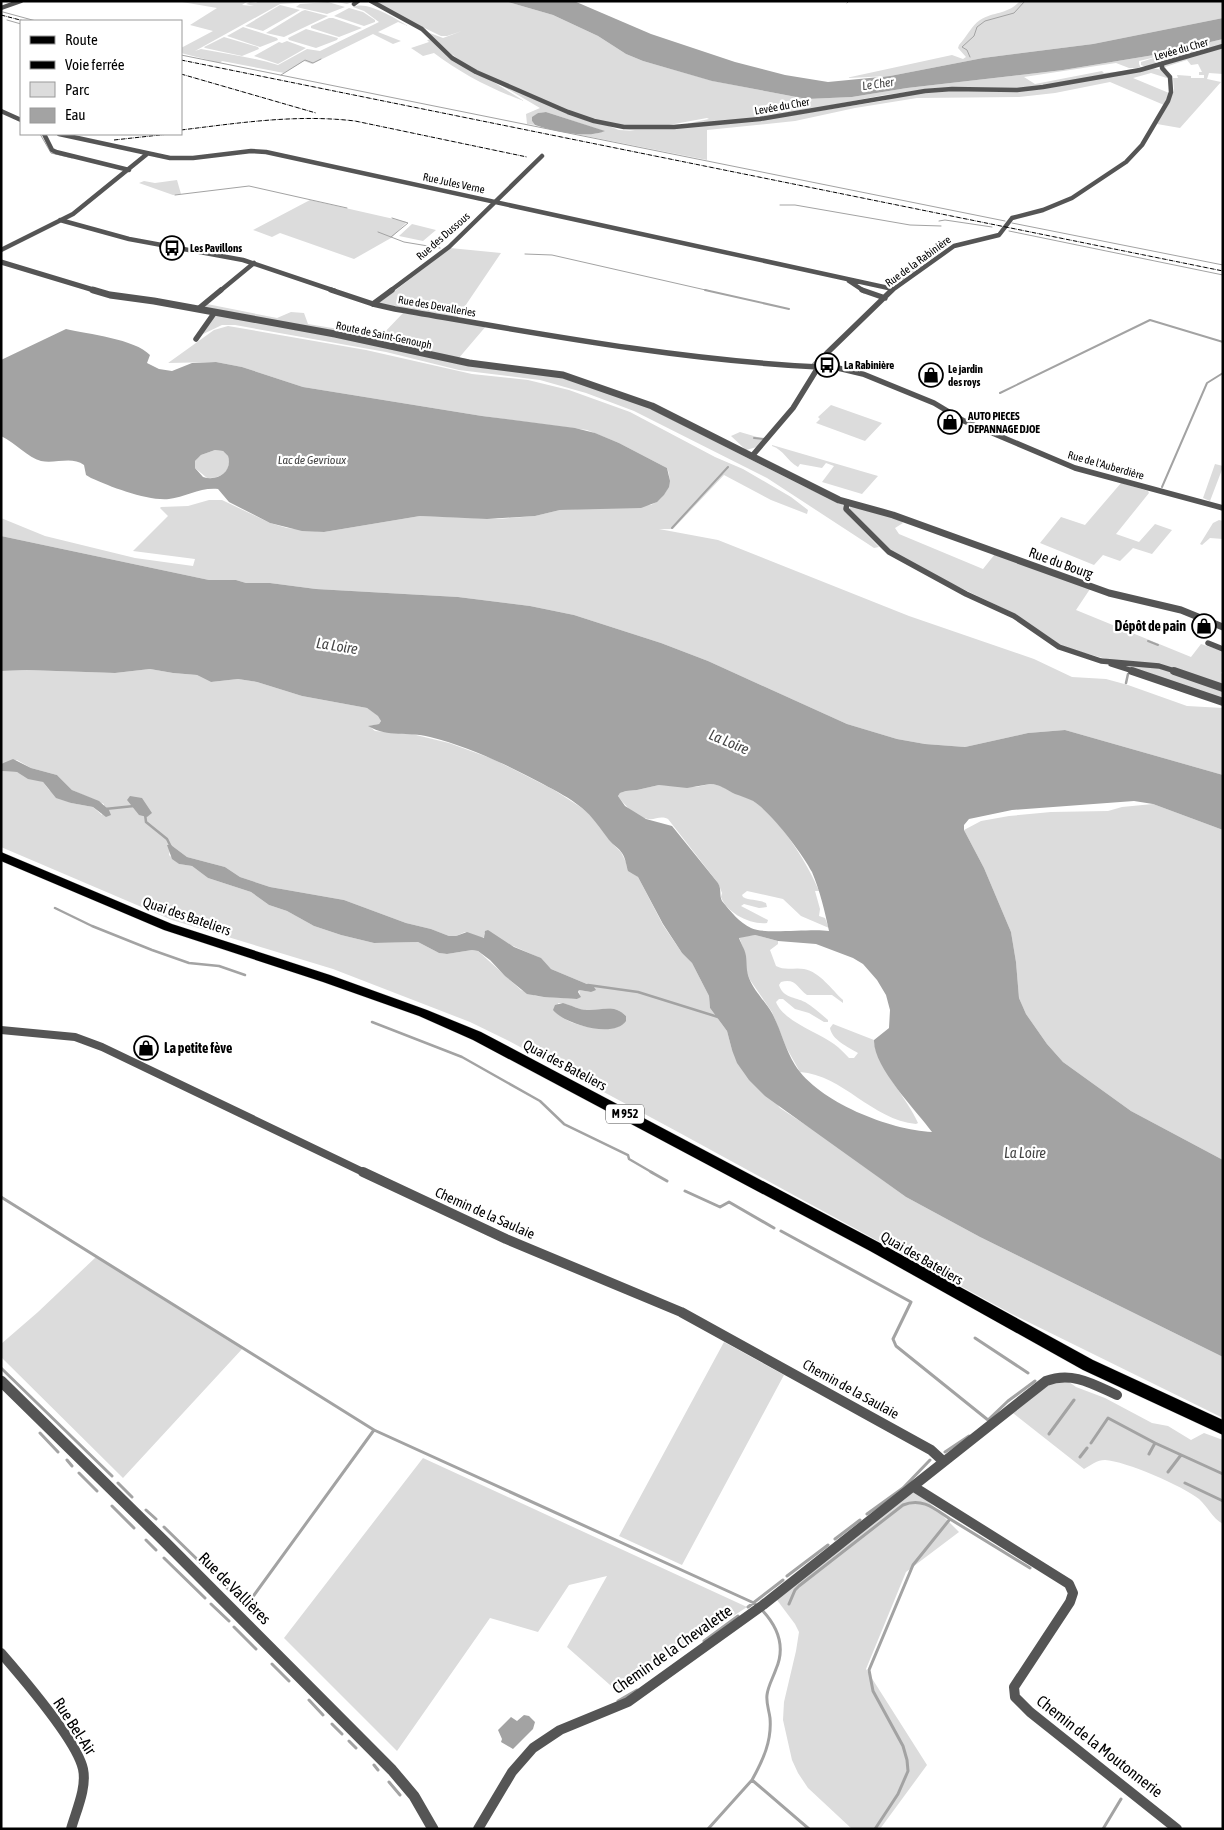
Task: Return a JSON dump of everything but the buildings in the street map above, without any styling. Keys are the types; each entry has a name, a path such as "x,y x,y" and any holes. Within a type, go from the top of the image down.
{"main road":[{"name":"Quai des Bateliers","path":"1,856 168,928 306,970 423,1013 476,1036 866,1243 1033,1336 1096,1369 1223,1428"}],"street":[{"path":"1,8 21,1"},
{"name":"Levée du Cher","path":"372,1 422,29 457,61 476,72 568,112 594,121 624,127 674,127 756,120 886,96 925,91 1027,89 1162,66 1223,46"},
{"name":"Rue de la Rabinière","path":"752,456 793,408 827,353 893,289 954,246 999,235 1012,218 1043,210 1072,198 1126,162 1145,140 1170,96 1170,77 1162,66"},
{"path":"1,111 20,120"},
{"path":"44,135 52,150 56,152 129,170"},
{"name":"Rue Jules Verne","path":"63,135 177,159 260,151 893,289"},
{"path":"1,250 83,206 147,154"},
{"name":"Rue des Dussous","path":"373,304 445,250 542,156"},
{"name":"Rue des Devalleries","path":"60,220 130,239 228,256 254,263 373,304 402,311 572,339 704,357 820,365"},
{"name":"Route de Saint-Genouph","path":"1,262 110,295 215,312 369,341 469,363 563,375 652,406 752,456"},
{"path":"198,309 254,263"},
{"name":"Rue Jules Verne","path":"843,278 864,291 885,298"},
{"path":"196,339 215,312"},
{"name":"Rue de l'Auberdière","path":"820,365 863,374 934,403 964,421 1075,468 1223,508"},
{"name":"Rue du Bourg","path":"752,456 806,486 847,502 893,515 1109,593 1181,610 1223,627"},
{"path":"847,502 846,509 858,524 883,548 895,556 1014,616 1060,647 1108,662 1159,666 1223,688"},
{"path":"1208,643 1223,649"},
{"path":"1108,662 1223,702"},
{"name":"Chemin de la Saulaie","path":"1,1030 81,1038 506,1239 681,1312 835,1395 931,1450 943,1461"},
{"name":"Chemin de la Chevalette","path":"478,1829 515,1766 544,1739 559,1730 610,1712 628,1702 759,1607 914,1487 943,1461 1053,1378 1070,1376 1082,1379 1117,1395"},
{"name":"Rue de Vallières","path":"1,1381 392,1770 414,1796 433,1829"},
{"name":"Chemin de la Moutonnerie","path":"914,1487 1069,1584 1072,1593 1070,1602 1014,1687 1015,1697 1030,1712 1177,1829"},
{"name":"Rue Bel-Air","path":"1,1653 73,1747 83,1766 82,1786 71,1829"}],"green space":[{"path":"248,1 242,5 254,6 246,4 259,1 332,1 280,4 195,51 201,49 278,65 307,49 320,51 379,22 364,11 353,7 359,5 373,8 408,26 398,22 378,32 401,41 393,44 373,34 312,64 304,61 284,73 222,61 220,63 182,53 182,47 213,31 190,25 217,8 182,2"},
{"path":"332,1 356,1 347,4"},
{"path":"374,1 505,1 553,15 598,36 626,54 643,61 713,81 807,99 852,97 907,88 1063,70 1160,54 1223,39 1223,46 1146,67 1141,65 1141,62 1160,56 1139,61 1141,68 1129,68 1116,63 1024,77 1035,84 1102,71 1104,73 1140,69 1043,87 1013,90 957,88 916,91 884,95 770,117 685,124 709,119 707,118 658,127 619,126 558,107 469,67 427,32 443,38 462,31 441,36"},
{"path":"1020,1 1223,1 1223,18 1093,44 983,58 890,76 846,78 952,55 963,59 966,57 958,48 959,45 977,22 985,17 1006,11"},
{"path":"328,2 345,7 327,14 296,7 300,4"},
{"path":"280,5 300,10 263,31 245,26"},
{"path":"349,8 363,12 375,20 375,22 364,26 334,16"},
{"path":"305,10 328,16 284,37 266,33 302,11"},
{"path":"329,18 362,28 339,37 311,28 311,26"},
{"path":"243,27 277,38 278,40 260,47 227,36"},
{"path":"306,29 338,38 316,48 289,40 288,38"},
{"path":"224,37 258,47 259,49 242,56 204,47"},
{"path":"432,39 444,51 524,101 477,80 434,53 423,56 411,48 429,42 427,40"},
{"path":"287,41 306,48 278,64 254,56 279,42"},
{"path":"1223,47 1223,74 1209,73 1207,79 1221,82 1180,128 1157,124 1174,91 1173,78 1178,78 1177,75 1204,78 1204,75 1199,75 1199,72 1202,72 1198,64 1191,65 1187,60 1165,67 1167,70 1164,68 1164,65"},
{"path":"1152,68 1163,70 1170,79 1151,73 1133,78 1169,93 1164,105 1110,82 1055,93 1019,97 917,98 855,108 795,121 707,130 707,160 571,133 595,134 604,131 546,112 538,113 532,121 535,125 527,124 526,114 540,108 499,84 619,130 635,131 615,127 634,128 755,121 882,101 902,95 937,91 1012,91"},
{"path":"177,180 181,194 173,195 139,183 144,181 155,183"},
{"path":"310,200 407,222 391,238 354,259 280,233 272,237 253,230"},
{"path":"412,224 436,230 423,241 399,236"},
{"path":"450,248 501,253 457,318 379,303"},
{"path":"207,304 277,318 291,312 304,313 308,324 381,336 404,312 487,325 458,359 205,307"},
{"path":"218,314 550,374 635,401 842,504 849,516 879,547 874,548 767,478 634,411 586,393 540,380 459,370 386,352 235,325 222,325 201,335 214,316"},
{"path":"228,326 366,350 472,374 528,380 569,390 630,412 715,457 743,469 791,497 808,510 807,514 771,500 724,475 673,529 659,529 718,540 909,616 1034,659 1072,677 1106,679 1187,706 1223,708 1223,775 1065,730 1028,733 965,747 925,744 897,739 847,724 708,661 661,643 574,615 530,606 458,597 316,589 270,583 246,583 236,580 209,580 1,536 1,518 45,536 135,558 193,566 195,559 133,551 168,516 161,507 188,506 209,500 222,500 270,523 287,528 324,532 420,516 498,519 535,516 560,510 651,505 660,499 669,485 667,468 619,443 587,430 482,416 303,387 242,367 216,362 168,363 214,330"},
{"path":"831,405 882,423 865,441 816,423 820,419 818,417"},
{"path":"740,432 764,439 757,447 746,450 731,436"},
{"path":"772,446 878,476 862,494 822,482 834,466 826,463 822,468 800,464 798,467 780,450"},
{"path":"215,450 223,451 228,456 229,465 225,473 217,477 207,478 195,468 195,461 201,455"},
{"path":"1215,464 1223,467 1210,501 1203,498"},
{"path":"1121,483 1148,491 1149,493 1116,534 1139,542 1155,524 1172,530 1152,554 1133,548 1120,561 1103,555 1094,565 1040,543 1061,517 1085,525"},
{"path":"850,506 900,519 903,523 895,528 899,534 983,569 995,554 1090,589 1076,610 1191,657 1201,644 1223,651 1223,670 1221,673 1223,674 1223,686 1158,665 1110,660 1063,647 1015,614 893,553 850,510"},
{"path":"1219,520 1223,521 1223,539 1210,538 1202,545 1200,544 1213,523"},
{"path":"1113,664 1150,665 1223,689 1223,700"},
{"path":"150,669 197,675 211,682 238,679 257,682 302,696 367,708 379,716 381,721 379,724 369,726 375,731 412,734 449,743 493,759 554,790 582,808 595,819 610,841 621,852 627,868 638,877 663,925 682,953 692,963 709,996 710,1008 727,1031 732,1050 780,1108 821,1135 906,1197 980,1237 1223,1357 1223,1418 1010,1313 678,1132 470,1022 333,969 172,920 1,847 1,771 17,772 43,782 49,790 71,803 93,807 102,815 104,804 72,790 57,775 31,768 17,760 1,764 1,671 115,673","holes":["171,845 187,857 225,867 240,877 270,887 344,900 406,923 449,936 456,936 465,932 482,938 485,937 484,933 538,957 551,969 594,987 591,992 579,990 580,996 577,999 536,996 521,990 478,951 439,953 418,942 374,943 314,926 287,911 269,905 251,892 208,878 192,866 179,864 169,855","558,1003 585,1010 611,1008 626,1016 618,1027 596,1028 583,1026 563,1018"]},
{"path":"710,784 721,786 746,797 763,808 773,818 792,842 814,880 819,891 815,891 820,909 819,916 825,918 829,928 801,916 783,899 747,891 742,895 743,897 766,903 767,907 759,908 744,904 741,906 768,920 767,923 760,923 740,917 724,903 718,883 668,819 663,817 648,819 639,816 627,807 618,796 626,791 659,785 696,787"},
{"path":"1153,804 1223,830 1223,1160 1131,1111 1063,1062 1047,1044 1026,1014 1019,998 1011,932 984,868 964,830 981,821 1009,816 1051,812 1108,811 1122,807"},
{"path":"755,935 778,941 778,944 770,950 776,966 810,971 820,977 843,1000 843,1003 832,995 807,995 796,984 786,981 781,982 779,985 783,992 808,1004 828,1022 795,1009 783,999 779,999 776,1002 780,1009 793,1021 834,1044 849,1058 854,1058 858,1053 841,1043 834,1036 830,1028 833,1024 874,1040 880,1059 918,1123 900,1121 885,1115 830,1081 816,1075 800,1072 786,1047 772,1012 750,980 746,970 745,953 739,937"},
{"path":"96,1257 243,1348 123,1478 1,1357 1,1344"},
{"path":"724,1342 784,1375 682,1565 619,1536"},
{"path":"1061,1376 1076,1387 1105,1398 1152,1423 1168,1426 1191,1440 1204,1433 1223,1440 1223,1524 1216,1519 1199,1499 1168,1481 1139,1469 1114,1461 1102,1460 1084,1469 1009,1410"},
{"path":"423,1458 747,1607 618,1692 567,1647 607,1576 569,1585 538,1632 490,1618 397,1751 284,1638"},
{"path":"914,1487 959,1532 906,1572 866,1669 927,1765 880,1829 852,1829 808,1788 792,1760 783,1720 784,1702 799,1632 774,1596"}],"water":[{"name":"Le Cher","path":"505,1 574,1 651,34 735,62 785,75 828,82 890,76 983,58 1093,44 1223,18 1223,39 1160,54 1063,70 907,88 852,97 807,99 712,81 643,61 626,54 598,36 553,15"},
{"path":"546,112 605,131 580,134 560,132 535,125 532,117 538,113"},
{"name":"Lac de Gevrioux","path":"66,329 111,338 134,345 150,355 147,363 159,369 172,371 192,363 216,362 242,367 303,387 482,416 575,428 595,433 667,468 670,481 669,487 657,502 641,508 560,510 535,516 487,519 420,516 324,532 302,531 270,523 229,502 218,489 205,489 169,499 150,498 91,478 86,475 84,465 79,462 46,462 31,457 1,436 1,360","holes":["215,450 223,451 228,456 229,461 226,471 219,477 203,477 195,468 195,461 201,455"]},
{"name":"La Loire","path":"1,536 209,580 236,580 246,583 270,583 316,589 458,597 530,606 574,615 661,643 708,661 847,724 897,739 925,744 965,747 1028,733 1065,730 1223,775 1223,830 1153,804 1134,801 1012,810 969,819 964,825 964,830 984,868 1011,932 1019,998 1026,1014 1047,1044 1063,1062 1131,1111 1223,1160 1223,1357 980,1237 906,1197 765,1096 749,1080 737,1063 727,1031 710,1008 709,996 692,963 682,953 663,924 638,877 628,871 622,853 586,811 558,792 502,763 445,741 422,735 376,730 368,726 379,724 381,721 378,716 367,708 302,696 257,682 238,679 211,682 197,675 150,669 115,673 1,671","holes":["710,784 720,786 753,801 786,834 812,872 822,901 829,931 766,931 747,926 722,901 718,883 672,826 646,819 625,806 618,796 626,791 659,785 687,788","755,935 778,941 816,944 853,958 863,964 877,980 886,995 890,1010 889,1028 874,1040 876,1051 888,1075 932,1132 896,1126 856,1112 820,1091 806,1078 795,1065 772,1013 749,978 745,953 739,938"]},
{"path":"13,759 31,768 57,775 72,790 99,801 109,810 111,815 106,817 93,807 56,798 43,782 28,779 17,772 1,771 1,764"},
{"path":"130,796 142,798 152,813 147,817 139,815 127,800"},
{"path":"167,845 171,845 187,857 225,867 240,877 270,887 344,900 406,923 449,936 456,936 467,932 484,938 485,931 488,930 514,947 541,958 551,969 594,987 596,990 591,992 579,990 578,992 581,997 577,999 527,994 478,951 439,953 418,942 374,943 314,926 287,911 269,905 251,892 208,878 192,866 179,864 172,859"},
{"path":"563,1003 584,1010 607,1008 617,1010 626,1016 626,1021 620,1026 611,1029 589,1028 567,1020 553,1010 555,1005"},
{"path":"524,1715 529,1716 535,1722 533,1729 513,1749 501,1742 502,1739 498,1730 511,1717 517,1721"}],"waterway":[{"path":"970,57 967,50 962,47 974,36 977,27 985,21 1014,13 1025,1"},
{"path":"3,12 32,20"},
{"path":"7,20 20,24"},
{"path":"182,55 1005,221"},
{"path":"281,75 305,60 313,63 321,59"},
{"path":"41,135 51,153 72,158"},
{"path":"175,195 249,186 347,208"},
{"path":"780,205 795,205 910,225 941,226"},
{"path":"391,237 408,223 392,218"},
{"path":"939,221 945,220 992,227"},
{"path":"1012,223 1223,265"},
{"path":"1009,231 1223,275"},
{"path":"378,232 391,237"},
{"path":"391,237 404,242 440,248"},
{"path":"901,280 941,251"},
{"path":"525,254 552,255 710,291"},
{"path":"705,290 789,309"},
{"path":"1000,393 1150,320 1223,342"},
{"path":"813,364 816,361"},
{"path":"1162,487 1207,383 1223,373"},
{"path":"754,438 765,439"},
{"path":"672,528 728,467"},
{"path":"1148,641 1158,645"},
{"path":"1126,683 1128,674"},
{"path":"105,809 134,806"},
{"path":"145,814 146,822 167,839 171,847"},
{"path":"55,908 92,926 152,950 189,963 219,966 245,975"},
{"path":"588,985 638,992 718,1017"},
{"path":"372,1022 462,1057 540,1101 564,1124 628,1155 629,1159 653,1173"},
{"path":"651,1172 667,1181"},
{"path":"685,1191 720,1207 729,1202 774,1228"},
{"path":"1,1197 374,1430"},
{"path":"781,1231 911,1302 893,1339 896,1346 988,1420 1008,1401 1035,1381"},
{"path":"975,1338 1028,1373"},
{"path":"1,1368 112,1476"},
{"path":"1049,1434 1074,1400"},
{"path":"1091,1443 1108,1418 1155,1443"},
{"path":"218,1580 245,1604 249,1602 374,1430"},
{"path":"374,1430 753,1603"},
{"path":"40,1433 58,1452"},
{"path":"945,1452 969,1436"},
{"path":"1149,1454 1155,1443"},
{"path":"1155,1443 1223,1474"},
{"path":"1080,1457 1087,1448"},
{"path":"1168,1472 1181,1455"},
{"path":"67,1460 72,1466"},
{"path":"867,1514 903,1488 930,1460"},
{"path":"79,1473 97,1491"},
{"path":"118,1483 132,1497"},
{"path":"1185,1483 1223,1501"},
{"path":"789,1604 795,1590 799,1586 903,1505 916,1502 922,1503 934,1508 950,1519"},
{"path":"112,1506 134,1528"},
{"path":"146,1510 156,1519"},
{"path":"875,1829 898,1794 908,1771 903,1746 873,1691 869,1670 913,1565 950,1519"},
{"path":"950,1519 1030,1568"},
{"path":"835,1539 860,1520"},
{"path":"164,1527 204,1566"},
{"path":"146,1540 156,1550"},
{"path":"787,1576 828,1545"},
{"path":"164,1558 205,1598"},
{"path":"753,1603 783,1580"},
{"path":"748,1607 753,1603"},
{"path":"753,1603 758,1607"},
{"path":"211,1604 229,1621"},
{"path":"752,1780 763,1758 770,1735 767,1695 779,1661 780,1652 779,1637 776,1630 762,1610"},
{"path":"704,1641 738,1616"},
{"path":"234,1627 256,1649"},
{"path":"272,1664 289,1681"},
{"path":"618,1701 637,1690"},
{"path":"309,1700 323,1715"},
{"path":"332,1724 342,1734"},
{"path":"349,1741 356,1748"},
{"path":"374,1765 378,1770"},
{"path":"708,1829 752,1780"},
{"path":"752,1780 809,1829"},
{"path":"389,1782 400,1795"},
{"path":"1103,1829 1121,1799"}],"railway":[{"path":"1,15 20,20"},
{"path":"182,60 1223,271"},
{"path":"182,74 316,113"},
{"path":"182,130 268,120 333,119 355,121 527,157"},
{"path":"114,140 160,135"}],"place":[{"name":"Les Pavillons","path":"172,248"},
{"name":"La Rabinière","path":"827,365"},
{"name":"Le jardin des roys","path":"931,375"},
{"name":"AUTO PIECES DEPANNAGE DJOE","path":"950,422"},
{"name":"Dépôt de pain","path":"1204,626"},
{"name":"La petite fève","path":"146,1048"}]}
